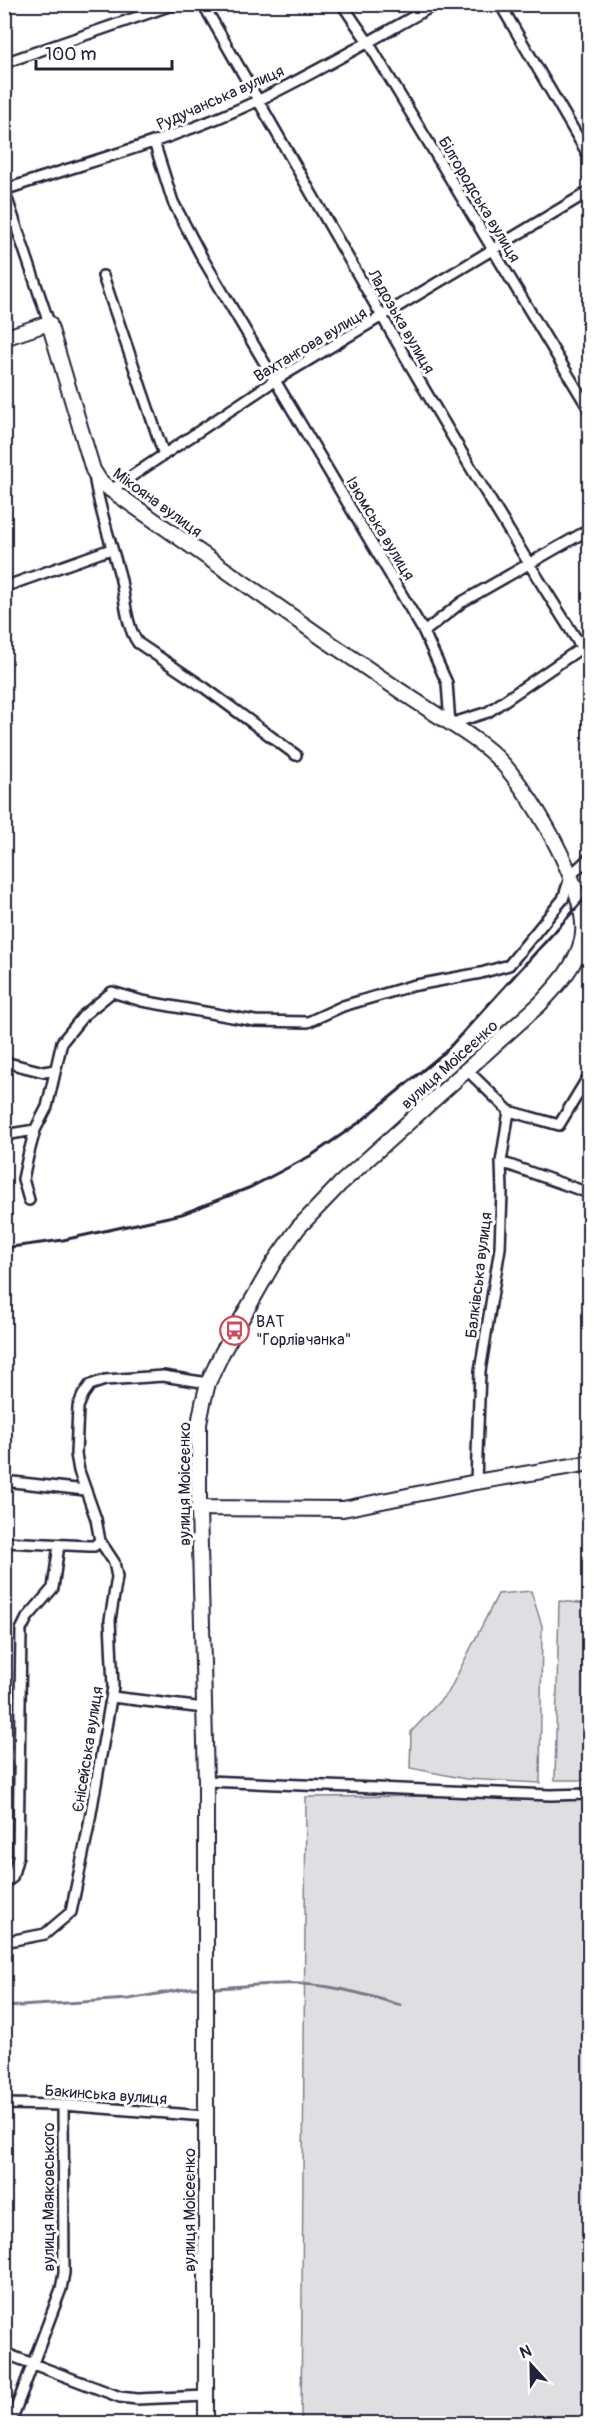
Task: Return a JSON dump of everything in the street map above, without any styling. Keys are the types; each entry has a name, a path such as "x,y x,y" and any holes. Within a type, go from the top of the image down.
{"street":[{"path":"4,63 175,4"},
{"name":"Ладозька вулиця","path":"203,4 382,318 529,565 586,645 488,712 450,724"},
{"name":"Білгородська вулиця","path":"342,4 368,42 590,411"},
{"name":"Рудучанська вулиця","path":"4,190 154,142 258,100 436,4"},
{"path":"500,4 590,159"},
{"name":"Ізюмська вулиця","path":"154,142 173,202 203,259 424,632 447,683 450,724"},
{"name":"Мікояна вулиця","path":"4,190 49,323 93,470 100,481 450,724"},
{"name":"Вахтангова вулиця","path":"111,490 274,381 590,191"},
{"path":"103,276 164,454"},
{"path":"4,338 49,323"},
{"path":"93,470 99,509 127,608 131,633 138,643 205,688 296,755"},
{"path":"424,632 462,602 590,530"},
{"path":"4,587 111,549"},
{"path":"450,724 481,743 519,782 531,798 571,875 585,919"},
{"path":"29,1200 24,1179 35,1130 47,1107 62,1042 84,1015 112,992 142,1001 255,1021 308,1022 343,1006 411,986 481,973 509,965 563,899 571,875 590,857"},
{"name":"вулиця Моісеєнко","path":"206,2424 206,1781 199,1424 208,1383 222,1353 274,1262 298,1228 340,1184 540,1004 557,986 583,958 586,938 585,919"},
{"path":"4,1062 44,1072 55,1070"},
{"path":"467,1070 509,1111 559,1125 590,1074"},
{"name":"Балківська вулиця","path":"476,1482 480,1371 500,1248 501,1162 509,1111"},
{"path":"4,1135 35,1130"},
{"path":"501,1162 583,1191 590,1191"},
{"name":"Єнісейська вулиця","path":"4,1942 45,1934 71,1912 112,1697 110,1620 117,1577 114,1562 100,1541 96,1519 85,1490 76,1454 78,1407 90,1385 105,1380 164,1376 208,1383"},
{"path":"199,1508 343,1509 476,1482 590,1463"},
{"path":"4,1481 85,1490"},
{"path":"4,1542 94,1546 100,1541"},
{"path":"4,1882 12,1878 18,1856 21,1630 27,1618 53,1588 59,1545"},
{"path":"112,1697 204,1708"},
{"path":"206,1781 527,1794 590,1794"},
{"name":"Бакинська вулиця","path":"4,2104 63,2105 205,2116"},
{"name":"вулиця Маяковського","path":"10,2424 62,2289 64,2273 63,2105"},
{"path":"4,2352 120,2397 137,2399 206,2396"}],"shaded area":[{"path":"531,1591 542,1626 540,1783 466,1779 410,1768 411,1732 449,1691 498,1594"},
{"path":"559,1601 589,1604 589,1780 555,1780"},
{"path":"589,1795 589,2423 301,2424 306,1797"}],"waterway":[{"path":"209,1988 271,1984 311,1985 356,1993 400,2005"},
{"path":"4,2007 129,1999 203,1988"}],"railway":[{"path":"4,1248 63,1240 182,1214 251,1187 312,1155 360,1122 445,1052 590,893"}],"place":[{"name":"ВАТ \"Горлівчанка\"","path":"235,1330"}]}
